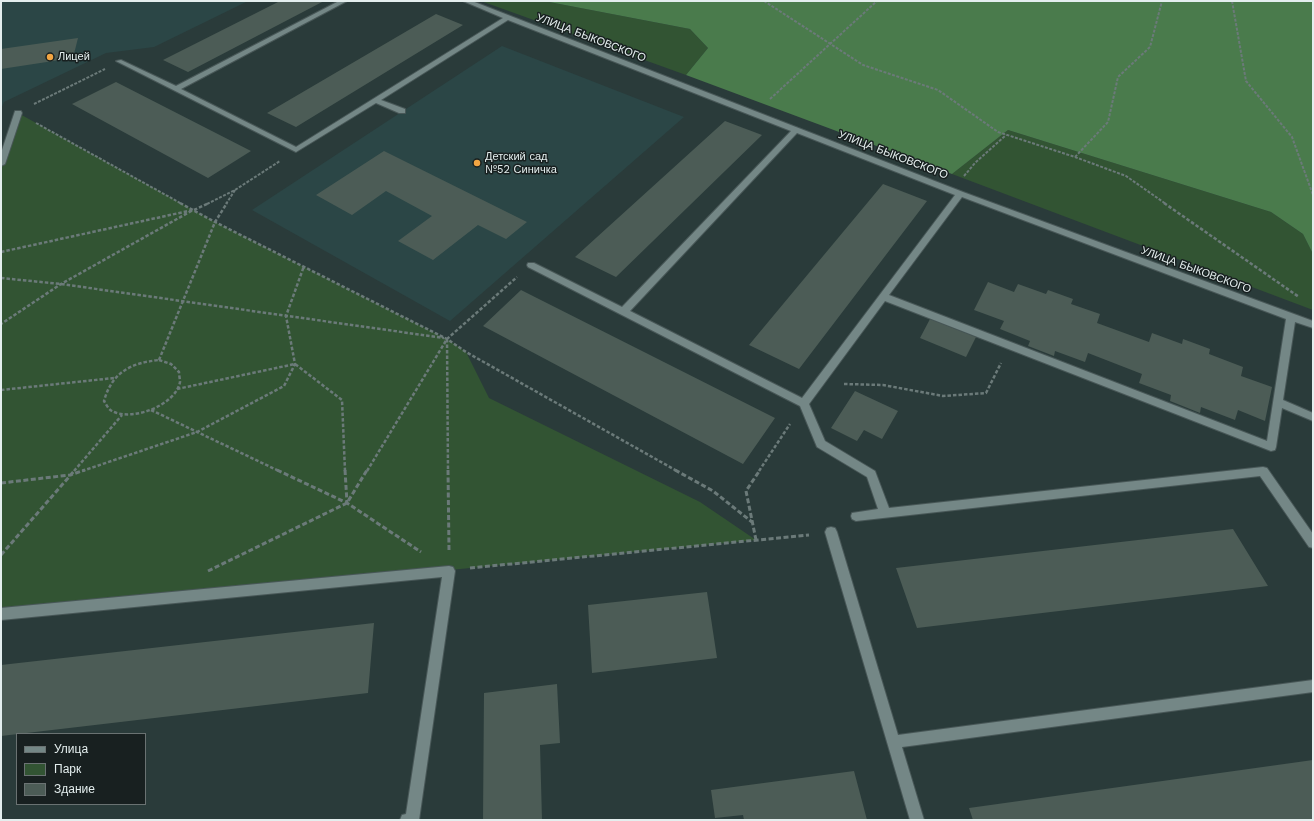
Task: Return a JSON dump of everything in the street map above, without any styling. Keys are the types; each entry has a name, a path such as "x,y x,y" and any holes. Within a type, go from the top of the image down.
{"street":[{"path":"176,89 344,1"},
{"name":"УЛИЦА БЫКОВСКОГО","path":"466,1 956,192 1313,325"},
{"path":"120,61 296,150 508,17"},
{"path":"376,100 402,111"},
{"path":"1,164 18,113"},
{"path":"623,312 796,130"},
{"path":"804,403 884,297 956,192"},
{"path":"531,265 804,403 821,444 871,474 884,513"},
{"path":"884,297 1271,447 1291,317"},
{"path":"1278,402 1313,417"},
{"path":"856,516 1263,471 1313,543"},
{"path":"831,532 918,820"},
{"path":"1,614 449,570 410,820"},
{"path":"894,742 1313,686"}],"path":[{"path":"764,1 863,65 938,90 998,132 1075,157 1126,176 1300,298"},
{"path":"755,114 877,1"},
{"path":"1075,157 1108,122 1118,77 1150,46 1162,1"},
{"path":"1232,1 1246,81 1292,137 1313,194"},
{"path":"18,113 120,61"},
{"path":"18,113 215,222 447,338 466,352 713,491 752,522"},
{"path":"956,192 974,163 1007,135"},
{"path":"1,324 61,284 193,210 235,190 296,150"},
{"path":"159,360 215,222 235,190"},
{"path":"1,252 193,210"},
{"path":"208,572 347,503 447,338 531,265"},
{"path":"304,266 286,316 296,364 342,400 347,503"},
{"path":"1,278 61,284 447,338"},
{"path":"447,338 449,570"},
{"path":"819,383 883,385 943,396 986,393 1010,346"},
{"path":"159,360 170,363 178,370 180,378 177,389 165,403 151,410 138,414 122,415 110,410 104,401 106,389 114,378 135,364 159,360"},
{"path":"177,389 296,364"},
{"path":"1,483 70,475 197,432 284,386 296,364"},
{"path":"1,390 114,378"},
{"path":"756,540 746,491 804,403"},
{"path":"151,410 347,503 449,570 831,532"},
{"path":"1,555 122,415"}],"shaded area":[{"name":"Лицей","path":"1,1 248,1 154,47 106,53 4,102 1,109"},
{"name":"Детский сад №52 Синичка","path":"502,46 684,117 450,321 252,210"}],"green space":[{"path":"481,1 544,1 690,29 708,48 686,75"},
{"path":"544,1 1313,1 1313,254 1303,234 1271,212 1008,130 952,174 686,75 708,48 690,29"},
{"path":"18,113 215,222 447,339 466,352 489,398 700,502 756,540 1,614 1,164"},
{"path":"1008,130 1271,212 1303,234 1313,254 1313,310 952,174"}],"building":[{"path":"280,1 324,1 188,72 163,60"},
{"path":"436,14 463,25 296,127 267,113"},
{"path":"78,38 73,58 1,69 1,49"},
{"path":"116,82 251,151 208,178 72,104"},
{"path":"725,121 762,135 616,277 575,257"},
{"path":"384,151 527,222 506,239 478,225 433,260 398,241 432,216 386,191 352,215 316,195"},
{"path":"883,184 927,201 799,369 749,345"},
{"path":"988,282 1014,292 1018,284 1046,294 1048,290 1073,299 1071,304 1100,314 1097,323 1149,342 1152,333 1182,344 1183,339 1210,349 1209,354 1243,367 1241,376 1272,387 1265,421 1238,410 1235,420 1201,407 1200,413 1170,401 1171,395 1139,383 1142,374 1088,353 1085,362 1055,351 1054,356 1028,346 1030,341 1000,329 1004,321 974,310"},
{"path":"521,290 775,418 743,464 483,326"},
{"path":"930,319 976,337 966,357 920,338"},
{"path":"855,391 898,411 882,439 864,430 857,441 831,428"},
{"path":"1233,529 1268,586 917,628 896,568"},
{"path":"707,592 717,658 592,673 588,605"},
{"path":"374,623 368,693 16,733 16,734 1,736 1,665"},
{"path":"557,684 560,743 540,745 542,820 483,820 484,693"},
{"path":"1313,760 1313,820 973,820 969,808"},
{"path":"854,771 867,820 744,820 743,815 715,818 711,790"}],"place":[{"name":"Лицей","path":"50,57"},
{"name":"Детский сад №52 Синичка","path":"477,163"}]}
